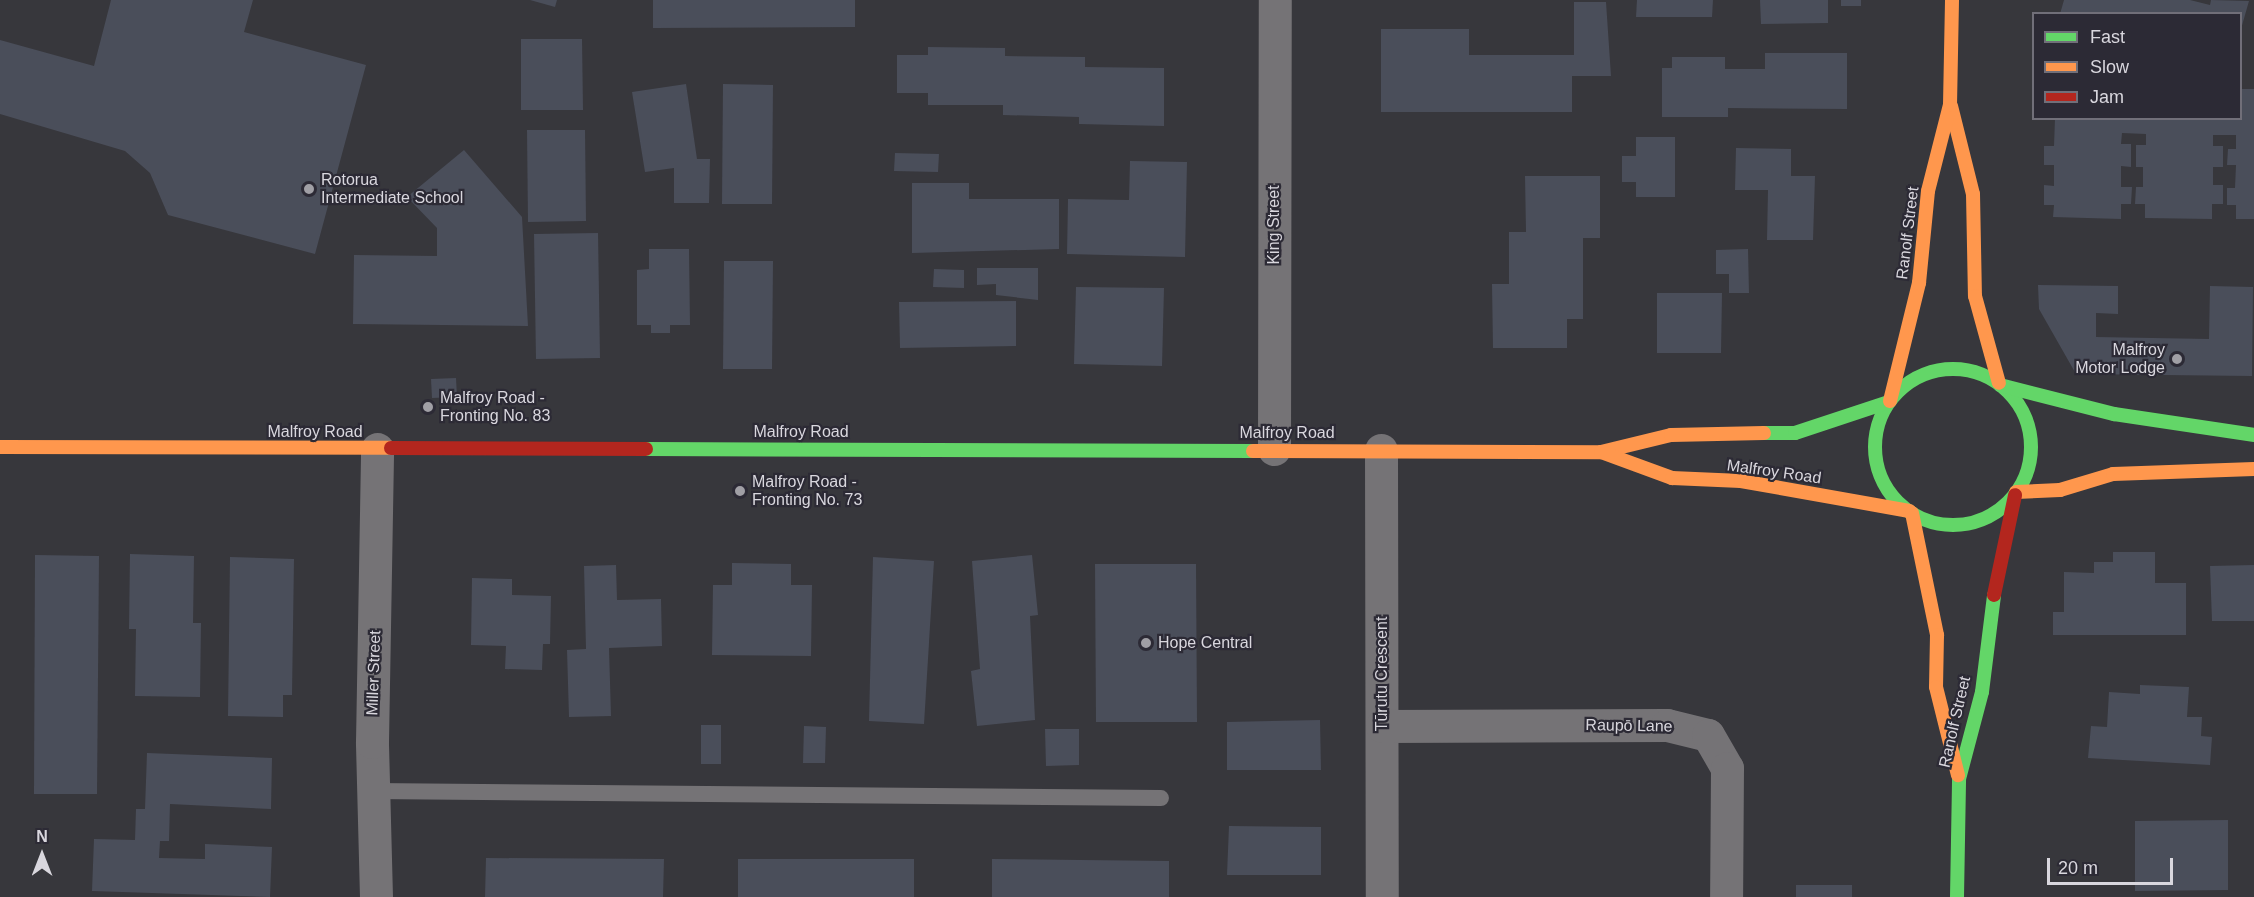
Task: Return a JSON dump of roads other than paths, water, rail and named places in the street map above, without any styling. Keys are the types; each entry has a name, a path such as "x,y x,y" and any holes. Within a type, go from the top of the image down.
{"main road":[{"name":"Ranolf Street","path":"1890,401 1919,283 1928,191 1950,105 1952,0"},
{"name":"Ranolf Street","path":"1950,105 1974,194 1975,296 2000,384"},
{"path":"2000,384 2018,402 2032,447 2016,494 1993,513 1967,523 1948,525 1911,512 1894,497 1877,460 1880,421 1890,401 1904,386 1941,370 1981,374 2000,384 2138,418 2216,426 2254,435"},
{"name":"Malfroy Road","path":"0,447 1274,449 1601,452 1671,435 1795,433 1890,401"},
{"name":"Malfroy Road","path":"1601,452 1672,478 1741,481 1911,512"},
{"path":"2016,494 2060,490 2113,474 2254,469"},
{"name":"Ranolf Street","path":"1957,897 1959,779 1982,692 1986,632 2016,494"},
{"name":"Ranolf Street","path":"1911,512 1937,635 1936,687 1959,779"}],"street":[{"name":"King Street","path":"1274,449 1275,0"},
{"name":"Miller Street","path":"376,897 372,791 377,449"},
{"name":"Tūrutu Crescent","path":"1381,450 1382,897"},
{"name":"Raupō Lane","path":"1382,726 1667,725 1708,735 1727,768 1726,897"}],"lane":[{"path":"372,791 1161,798"}],"place":[{"name":"Rotorua Intermediate School","path":"309,189"},
{"name":"Malfroy Motor Lodge","path":"2177,359"},
{"name":"Malfroy Road - Fronting No. 83","path":"428,407"},
{"name":"Malfroy Road - Fronting No. 73","path":"740,491"},
{"name":"Hope Central","path":"1146,643"}]}
